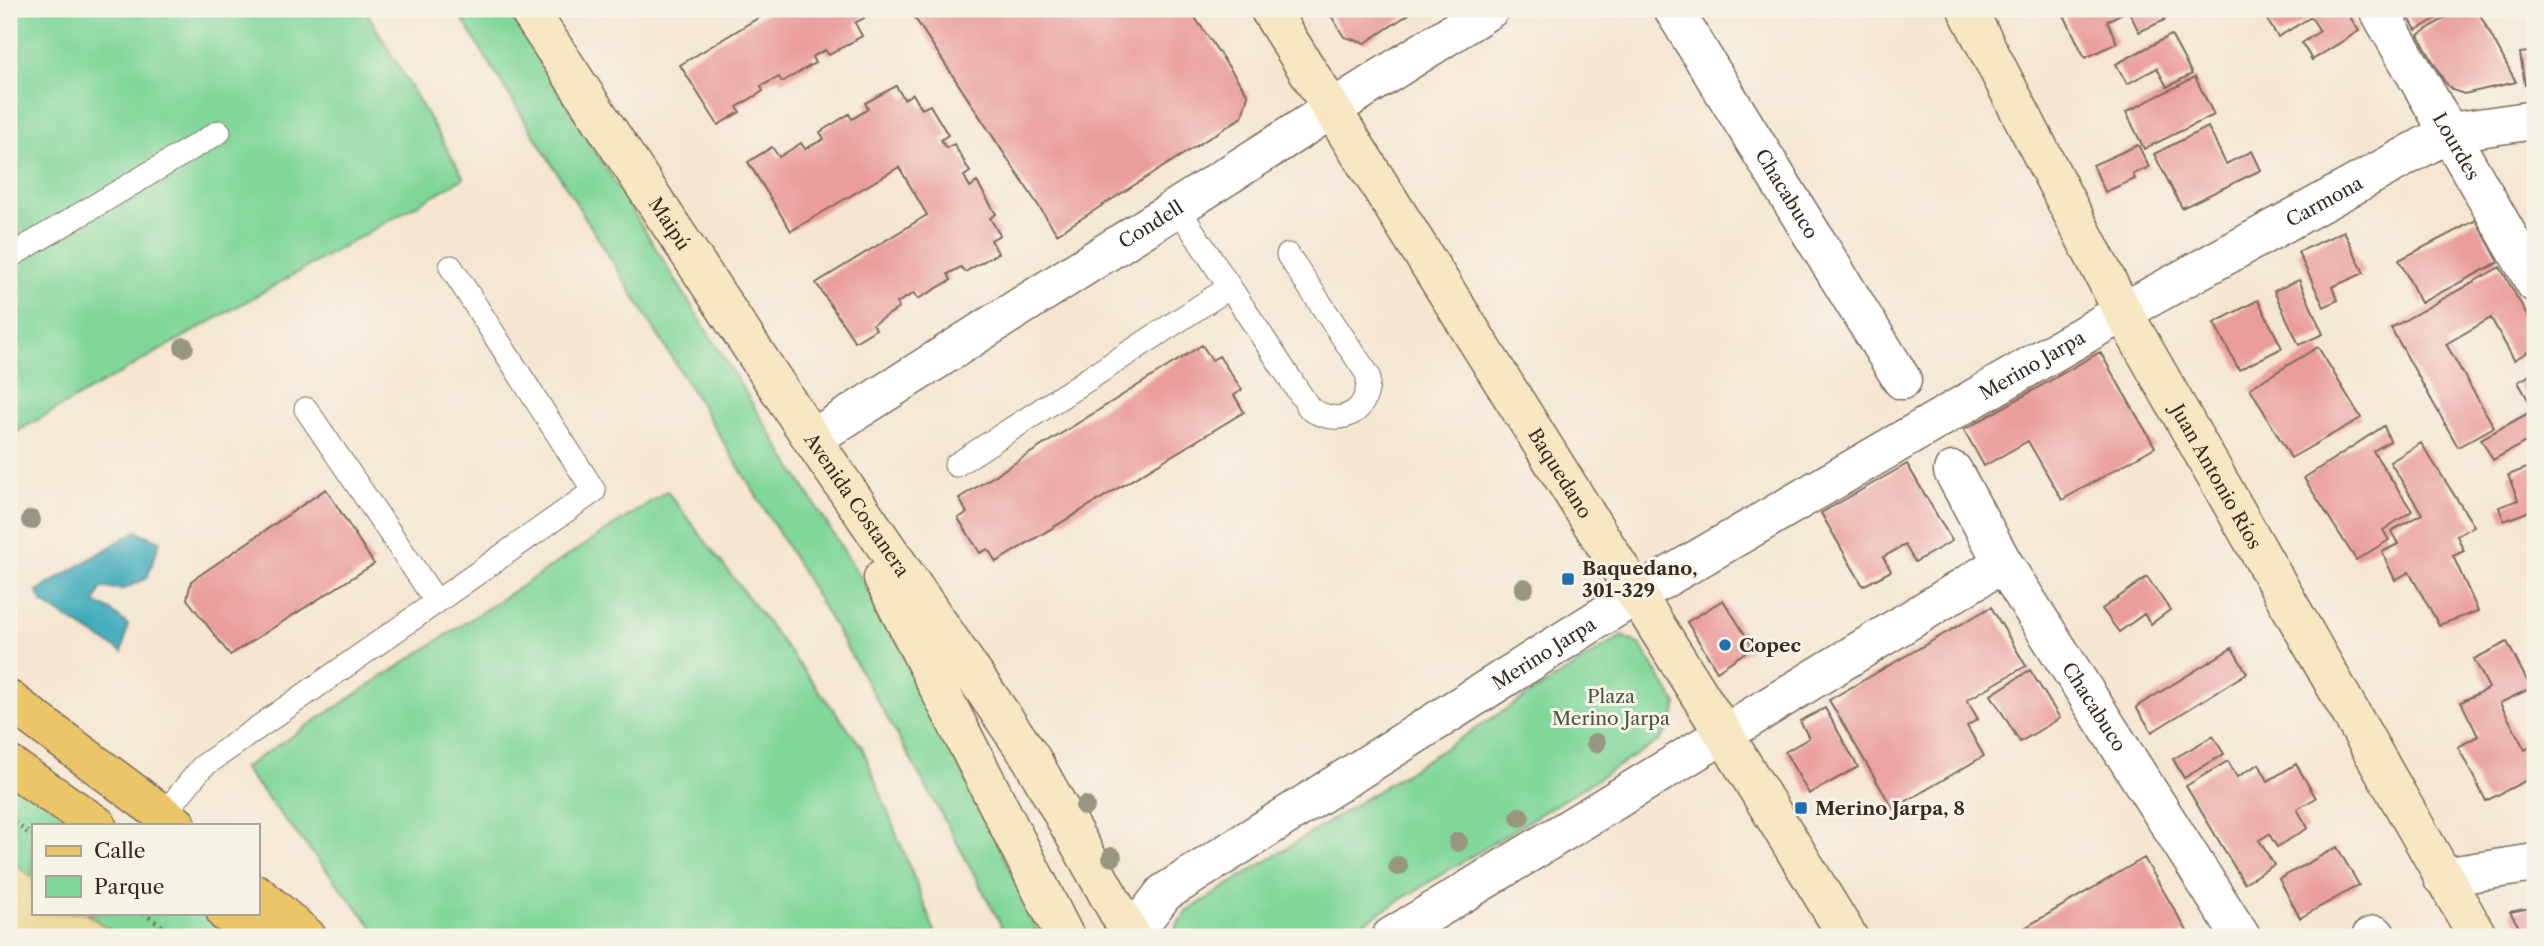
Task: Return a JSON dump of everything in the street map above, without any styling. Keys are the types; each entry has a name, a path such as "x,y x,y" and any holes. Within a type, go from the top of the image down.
{"main road":[{"name":"Maipú","path":"528,9 812,439"},
{"name":"Baquedano","path":"1269,9 1724,734 1848,937"},
{"name":"Juan Antonio Ríos","path":"1966,9 2123,312 2478,937"},
{"name":"Avenida Costanera","path":"812,439 1065,937"},
{"name":"Avenida Costanera","path":"812,439 1031,758 1134,937"},
{"path":"9,700 171,820"},
{"path":"9,765 96,824"},
{"path":"259,896 307,937"},
{"path":"228,914 262,937"}],"street":[{"name":"Condell","path":"812,439 1490,9"},
{"name":"Chacabuco","path":"1674,9 1902,380"},
{"name":"Lourdes","path":"2378,9 2535,283"},
{"name":"Carmona","path":"2123,312 2450,132 2535,120"},
{"name":"Merino Jarpa","path":"1134,937 1140,924 1164,894 1636,595 2123,312"},
{"name":"Chacabuco","path":"1953,471 2003,563 2241,937"},
{"path":"1391,937 2003,563"},
{"path":"2442,877 2535,863"}],"lane":[{"path":"9,257 219,132"},
{"path":"1177,207 1310,408 1321,415 1346,417 1357,410 1365,400 1369,388 1368,375 1288,255"},
{"path":"171,820 202,766 594,491 451,267"},
{"path":"956,465 1230,287"},
{"path":"306,409 436,601"}],"path":[{"path":"9,819 32,834"},
{"path":"144,914 178,937"}],"green space":[{"path":"9,9 365,9 464,178 9,436"},
{"path":"456,9 507,9 888,622 1030,910 1039,937 1005,937 936,804 803,574"},
{"path":"667,491 862,747 937,937 381,937 243,768"},
{"name":"Plaza Merino Jarpa","path":"1622,636 1640,645 1677,705 1672,724 1659,741 1340,937 1174,937 1176,927 1186,912"},
{"path":"9,761 91,824 32,824 32,914 206,914 237,937 9,937"}],"sand":[{"path":"9,860 32,876 32,914 86,914 121,937 9,937"}],"water":[{"path":"136,531 160,541 147,578 124,589 101,588 95,602 128,625 122,652 43,603 37,591"}],"building":[{"path":"773,9 859,9 864,18 855,23 862,36 829,55 825,50 812,57 815,63 782,82 779,77 761,86 763,91 737,107 740,112 718,125 680,65"},
{"path":"909,9 1189,9 1248,95 1242,117 1057,234"},
{"path":"1327,9 1405,9 1409,14 1365,43 1344,37"},
{"path":"2061,9 2160,9 2165,20 2139,32 2128,10 2107,21 2117,43 2085,58"},
{"path":"2260,9 2345,9 2359,31 2312,60 2302,43 2320,31 2311,17 2278,37"},
{"path":"2404,9 2446,9 2448,12 2416,30"},
{"path":"2459,9 2477,9 2516,82 2464,94 2452,90 2444,81 2418,35"},
{"path":"2171,35 2192,74 2167,87 2157,68 2127,84 2116,64"},
{"path":"2535,51 2535,83 2525,85 2520,53"},
{"path":"2195,77 2214,115 2144,149 2126,112"},
{"path":"896,86 904,99 913,94 922,109 930,105 948,135 941,140 946,148 954,144 970,172 964,176 970,187 977,182 996,214 990,218 1000,235 991,240 998,253 965,272 961,267 948,274 951,280 918,299 914,293 897,303 899,308 873,324 876,329 855,342 816,283 927,215 899,167 791,231 748,162 772,147 779,157 801,143 805,149 824,139 820,132 849,114 852,119 868,109 865,103"},
{"path":"2208,127 2226,164 2252,151 2261,170 2182,208 2154,154"},
{"path":"2138,145 2149,167 2133,174 2135,179 2105,192 2093,165"},
{"path":"2476,220 2499,262 2421,303 2399,260"},
{"path":"2344,231 2364,273 2332,287 2338,300 2324,307 2298,252"},
{"path":"2500,267 2535,329 2535,348 2514,360 2491,318 2446,344 2494,427 2458,447 2391,328"},
{"path":"2299,280 2323,334 2299,345 2274,291"},
{"path":"2258,300 2282,348 2239,370 2214,323"},
{"path":"1202,345 1212,360 1219,356 1242,390 1234,395 1244,412 996,562 988,549 980,553 958,518 967,513 959,498"},
{"path":"2318,347 2361,418 2291,458 2250,388"},
{"path":"2100,352 2155,447 2062,500 2028,441 1984,466 1964,430"},
{"path":"2535,372 2535,437 2493,460 2481,439 2534,410 2518,382"},
{"path":"2384,426 2390,441 2373,451 2412,511 2383,530 2389,540 2356,560 2304,478"},
{"path":"2421,443 2474,526 2457,536 2464,551 2453,556 2478,611 2439,625 2409,572 2395,580 2382,552 2398,544 2391,531 2422,514 2390,462"},
{"path":"1907,464 1952,541 1915,562 1905,545 1883,557 1891,571 1863,586 1821,513"},
{"path":"2535,465 2535,509 2504,521 2499,507 2518,500 2508,475"},
{"path":"326,489 374,564 230,655 187,599 191,581"},
{"path":"2147,577 2170,610 2151,624 2144,614 2119,632 2102,609"},
{"path":"1723,600 1753,647 1717,671 1687,622"},
{"path":"1991,607 2026,666 1967,700 1978,719 1967,726 1984,756 1893,809 1829,700"},
{"path":"2507,642 2531,688 2500,703 2525,750 2533,746 2535,749 2535,776 2486,801 2458,747 2478,736 2461,702 2489,688 2474,659"},
{"path":"2232,648 2247,673 2152,732 2136,707"},
{"path":"2030,670 2060,718 2020,742 1991,695"},
{"path":"1825,708 1858,767 1809,794 1785,752 1809,738 1800,721"},
{"path":"2213,736 2224,754 2184,778 2173,759"},
{"path":"2228,761 2237,777 2259,764 2268,781 2296,764 2316,798 2297,809 2308,828 2277,847 2269,834 2259,840 2274,865 2244,883 2186,786"},
{"path":"2337,847 2359,885 2300,918 2279,879"},
{"path":"2144,858 2187,931 2177,937 2009,937"},
{"path":"2535,907 2535,937 2525,937 2510,912"}],"place":[{"name":"Baquedano, 301-329","path":"1568,579"},
{"name":"Copec","path":"1725,645"},
{"name":"Merino Jarpa, 8","path":"1801,808"}]}
